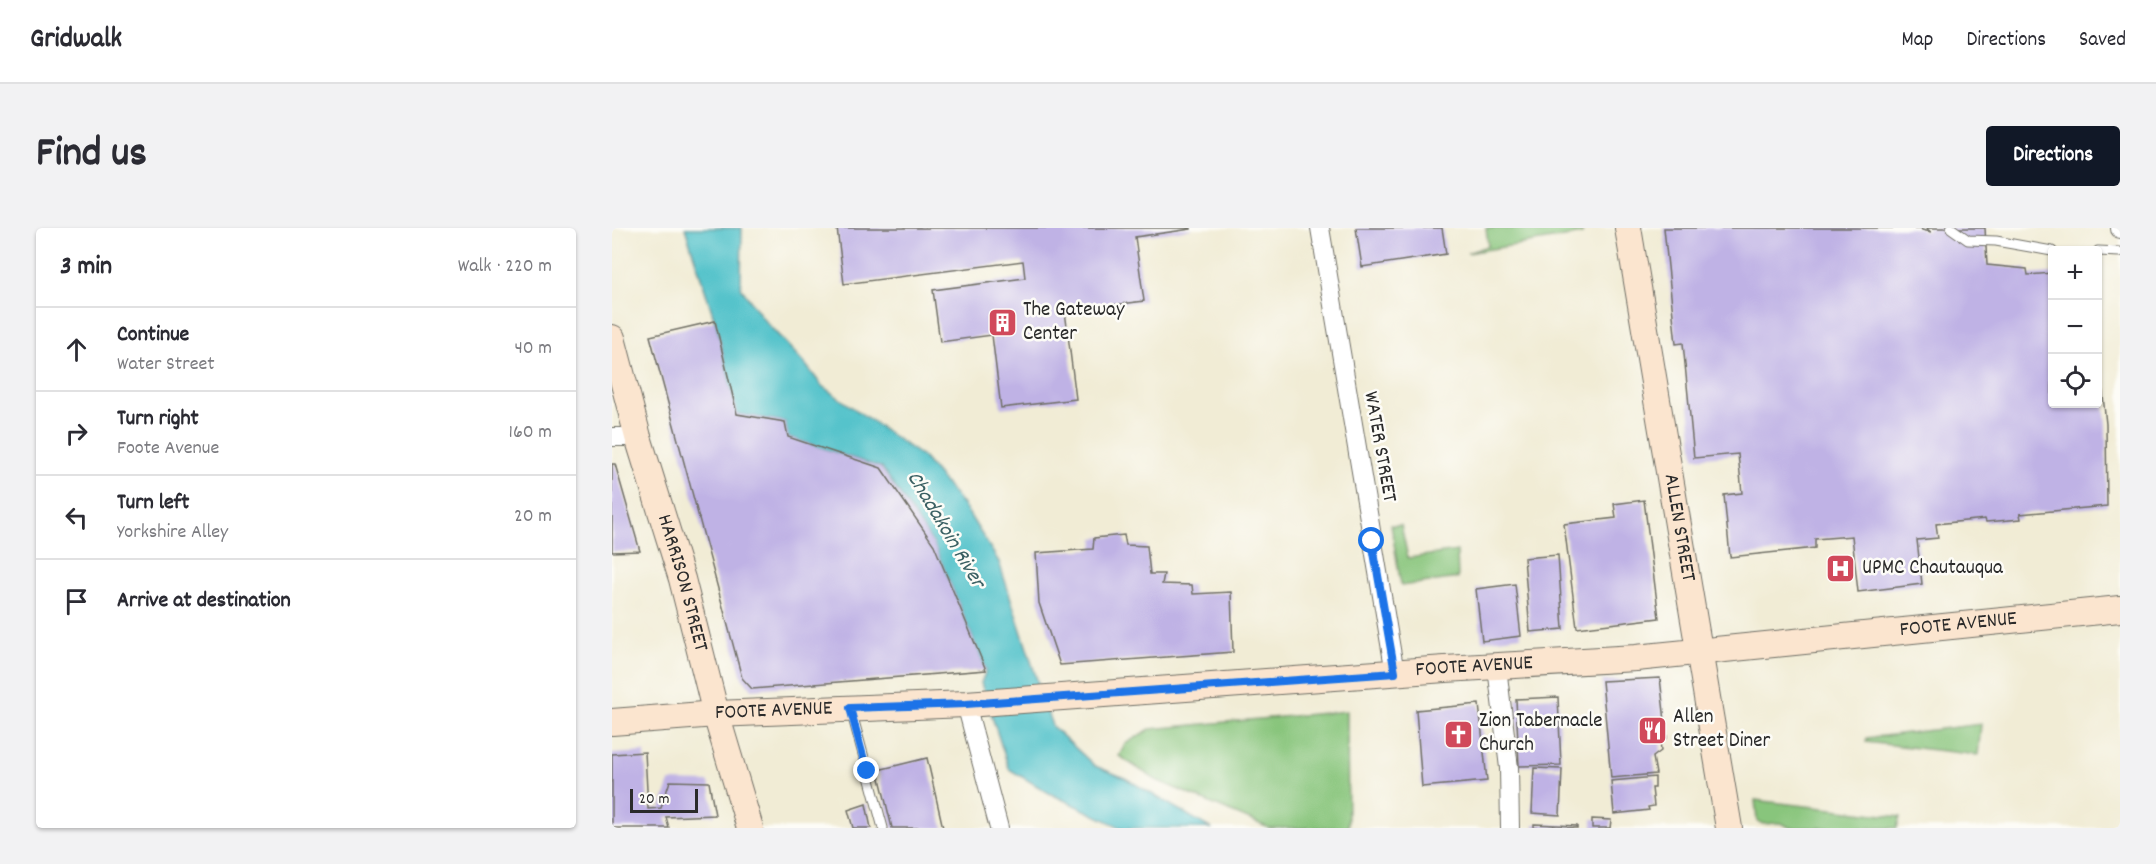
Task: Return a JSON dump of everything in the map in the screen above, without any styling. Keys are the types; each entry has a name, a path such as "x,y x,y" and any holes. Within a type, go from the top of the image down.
{"street":[{"name":"WATER STREET","path":"1320,228 1395,673"},
{"name":"ALLEN STREET","path":"1628,228 1729,828"},
{"name":"HARRISON STREET","path":"612,338 638,436 682,579 716,714 750,828"},
{"path":"612,437 638,436"},
{"name":"FOOTE AVENUE","path":"612,722 716,714 974,704 1497,667 1700,651 2120,609"},
{"path":"1497,667 1509,768 1510,828"},
{"path":"974,704 999,828"}],"lane":[{"path":"1951,228 1968,240 1996,241 2048,250"},
{"path":"2102,251 2120,252"},
{"path":"850,708 883,828"}],"green space":[{"path":"1486,228 1582,228 1582,234 1467,253 1488,246"},
{"path":"1391,525 1401,525 1408,558 1457,551 1458,578 1401,586"},
{"path":"1347,711 1348,828 1269,828 1156,780 1119,756 1125,744 1150,729"},
{"path":"1981,724 1978,755 1866,742 1867,738"},
{"path":"1755,800 1900,817 1897,828 1791,828 1780,823 1763,824 1757,821"}],"water":[{"name":"Chadakoin River","path":"685,228 742,228 741,288 765,321 806,365 822,386 923,457 964,506 999,562 1052,726 1095,766 1125,778 1210,828 1122,828 1049,793 1009,769 981,683 986,670 934,545 882,468 788,437 785,422 737,414 715,321"}],"building":[{"name":"The Gateway Center","path":"837,228 1191,229 1135,237 1144,301 1065,311 1076,399 1001,408 992,335 940,342 933,290 1025,278 1023,261 844,284"},
{"path":"1356,228 1442,228 1446,254 1362,267"},
{"path":"1664,228 1921,228 1931,232 1926,228 1985,228 1987,265 2027,269 2028,275 2048,273 2048,408 2102,408 2102,386 2106,424 2107,506 2020,514 2021,519 1986,522 1985,519 1936,524 1938,538 1917,540 1922,584 1858,592 1852,536 1815,539 1815,548 1730,557 1724,495 1742,493 1738,454 1694,458 1683,343 1676,344"},
{"path":"715,321 737,414 785,422 788,437 881,468 934,545 986,670 752,689 742,678 650,336"},
{"path":"612,464 615,464 640,551 612,552"},
{"path":"1644,500 1659,618 1577,628 1564,524 1616,518 1614,504"},
{"path":"1124,535 1126,545 1147,546 1150,574 1164,574 1162,584 1192,585 1193,594 1231,592 1233,652 1060,665 1039,603 1036,553 1093,549 1094,538"},
{"path":"1558,555 1563,629 1530,632 1524,558"},
{"path":"1515,584 1521,636 1482,641 1476,589"},
{"path":"1660,678 1667,738 1660,741 1661,751 1653,757 1656,774 1611,778 1602,681"},
{"path":"1558,697 1561,765 1519,766 1516,699"},
{"path":"1479,704 1487,781 1422,787 1416,710"},
{"path":"645,752 648,809 661,808 670,781 709,782 715,815 666,817 669,828 612,828 612,754"},
{"path":"927,758 943,828 892,828 878,770"},
{"path":"1534,768 1562,769 1560,815 1532,813"},
{"path":"1655,777 1655,788 1652,788 1654,806 1648,807 1649,810 1614,814 1611,781"},
{"path":"866,804 871,828 853,828 848,810"},
{"path":"1592,819 1611,820 1610,828 1592,828"},
{"path":"1534,824 1577,826 1577,828 1534,828"}],"place":[{"name":"The Gateway Center","path":"1002,323"},
{"name":"UPMC Chautauqua","path":"1841,569"},
{"name":"Allen Street Diner","path":"1652,730"},
{"name":"Zion Tabernacle Church","path":"1458,734"}],"route":[{"path":"867,771 850,708 966,704 1395,673 1372,541"}]}
